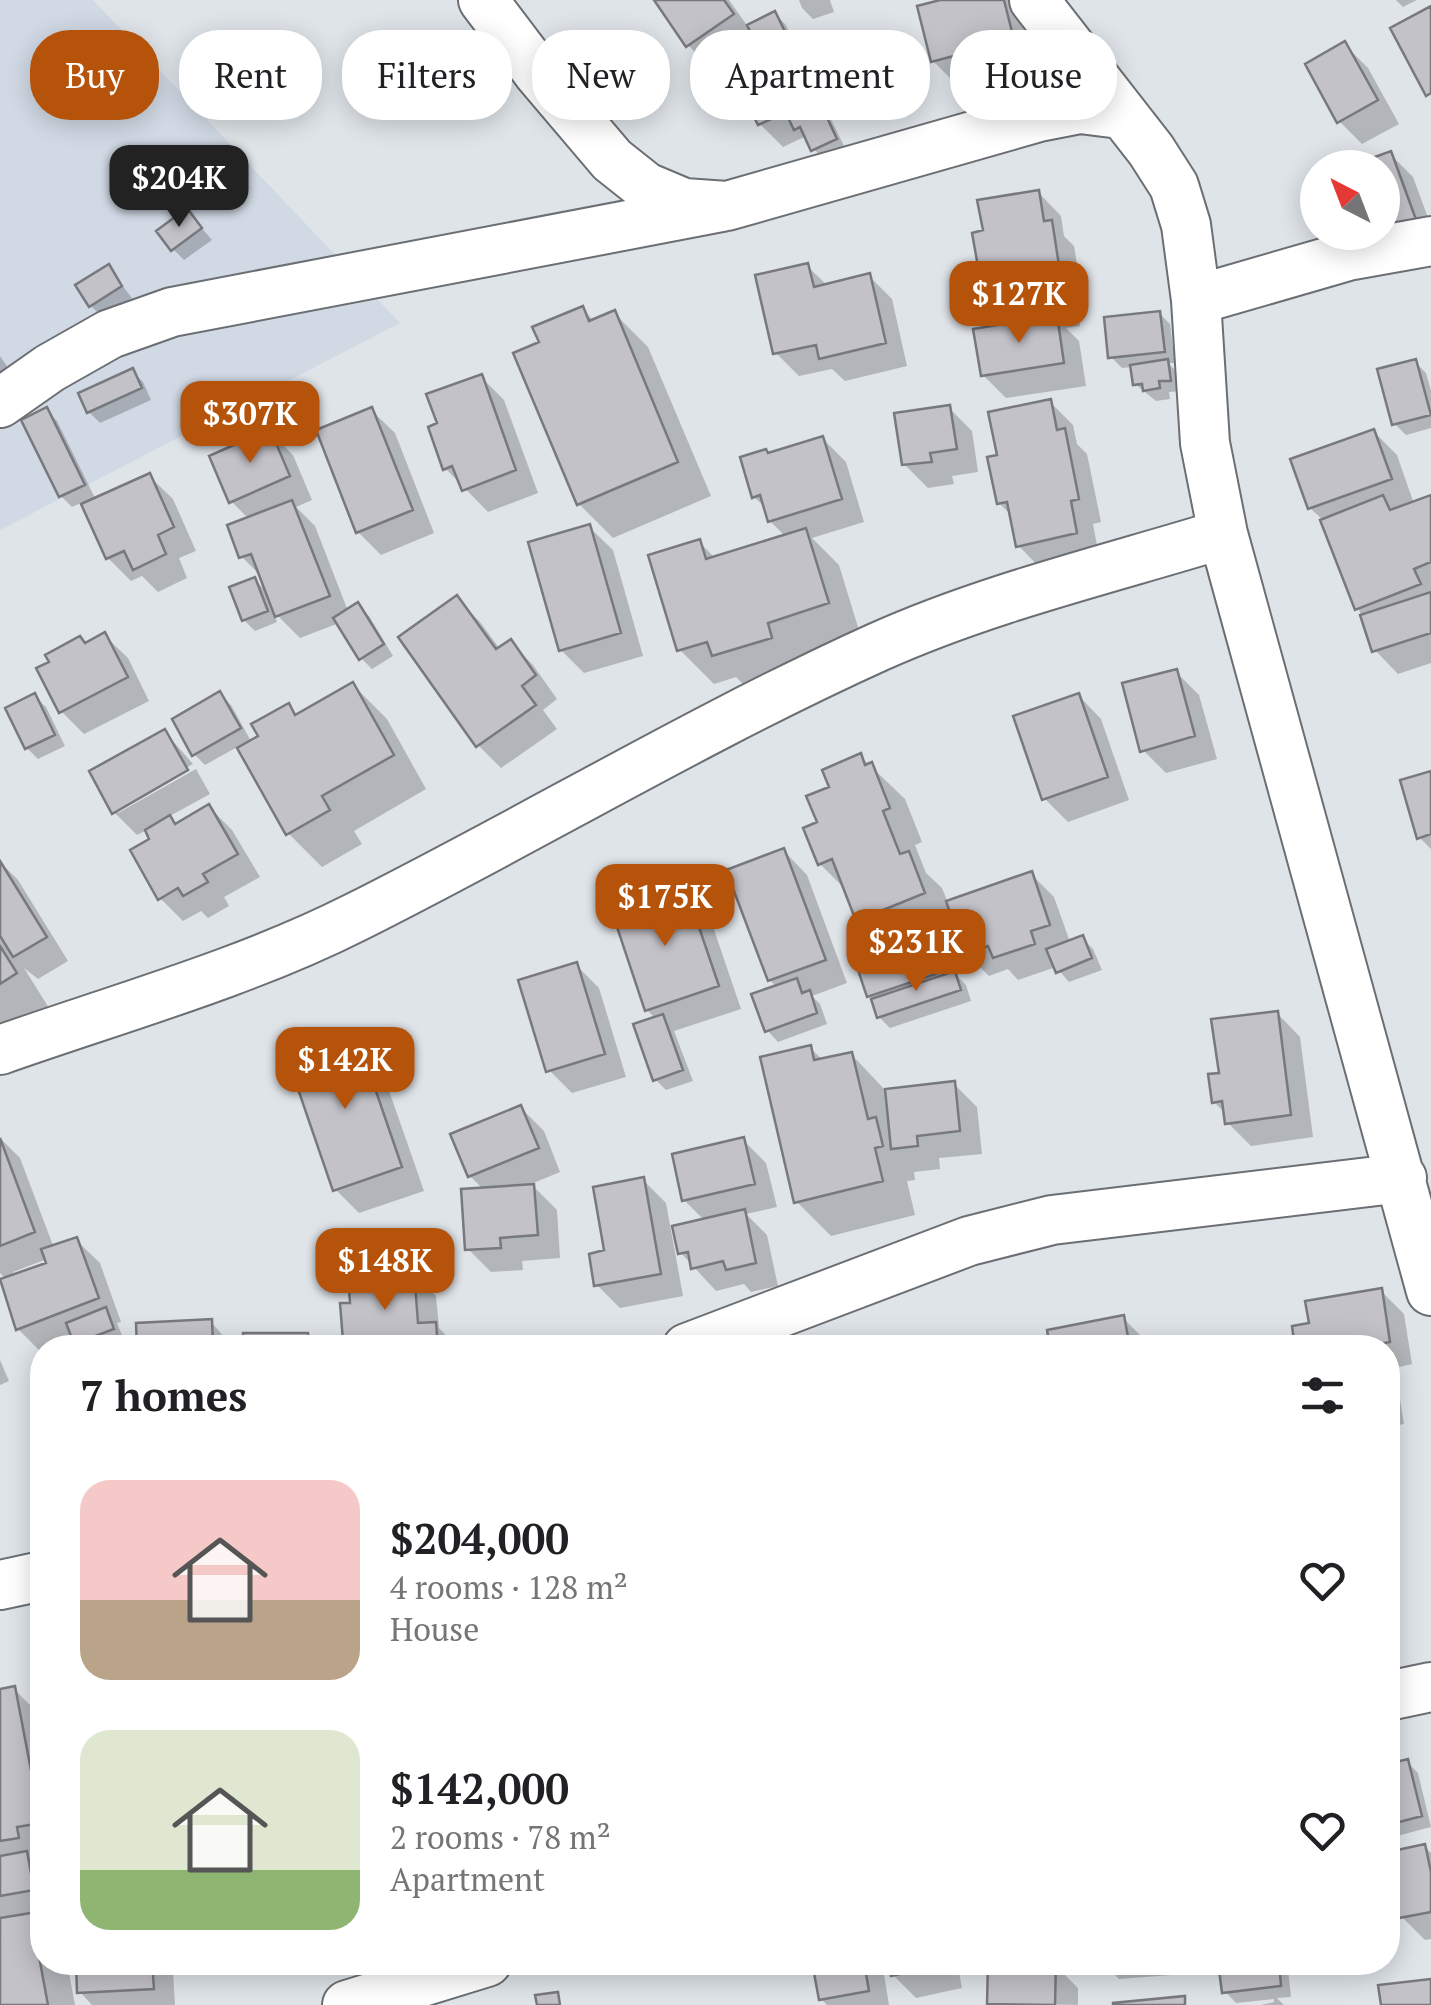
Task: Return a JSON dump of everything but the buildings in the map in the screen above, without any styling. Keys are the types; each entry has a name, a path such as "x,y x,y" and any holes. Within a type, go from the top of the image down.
{"street":[{"path":"483,0 612,160 646,187 684,203 727,206"},
{"path":"1034,0 1151,150 1174,186 1186,225 1196,300 1205,444 1223,534 1431,1292"},
{"path":"0,403 50,368 110,334 172,312 727,206 1039,117 1080,109 1120,114"},
{"path":"1196,300 1348,256 1431,241"},
{"path":"0,1050 278,952 353,918 878,647 940,622 1223,534"},
{"path":"721,1335 969,1241 1024,1226 1402,1178"},
{"path":"0,1586 30,1579"},
{"path":"1400,1693 1431,1687"},
{"path":"347,2005 445,1975"}],"shaded area":[{"path":"0,0 93,0 122,30 30,30 30,120 159,120 159,69 179,90 179,120 207,120 400,323 0,530"}]}
